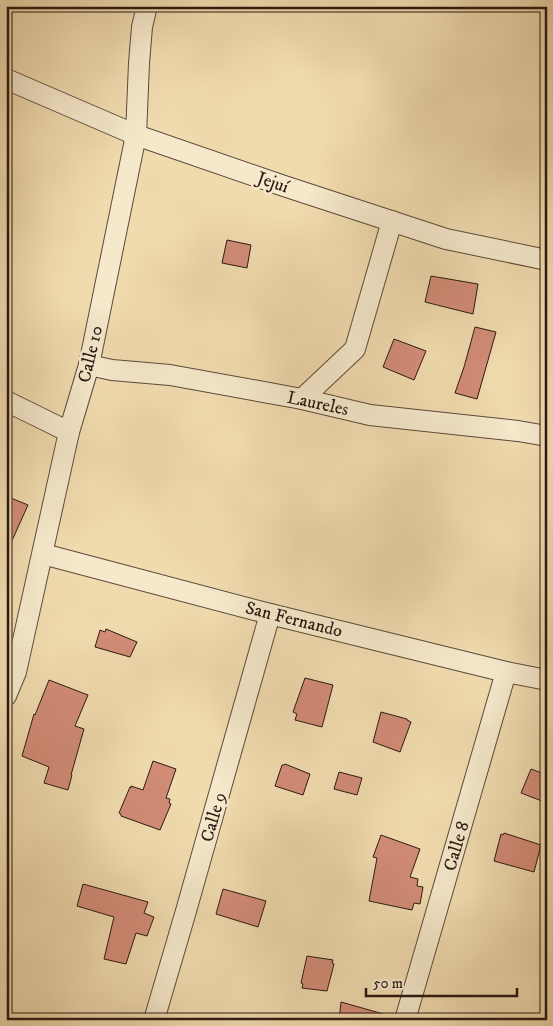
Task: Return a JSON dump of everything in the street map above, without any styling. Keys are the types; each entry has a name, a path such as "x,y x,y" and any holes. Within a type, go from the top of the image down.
{"street":[{"name":"Calle 10","path":"6,696 16,672 69,432 89,365 136,135 142,36 147,6"},
{"name":"Jejuí","path":"6,79 136,135 392,221 446,239 547,260"},
{"path":"302,399 355,349 392,221"},
{"name":"Laureles","path":"89,365 112,370 170,375 302,399 370,415 518,431 547,436"},
{"path":"6,401 69,432"},
{"name":"San Fernando","path":"43,554 270,614 506,672 547,680"},
{"name":"Calle 9","path":"154,1020 270,614"},
{"name":"Calle 8","path":"405,1020 506,672"}],"building":[{"path":"227,240 251,245 247,268 222,263"},
{"path":"431,276 478,284 473,314 425,302"},
{"path":"475,327 496,332 477,399 455,393"},
{"path":"394,339 426,351 414,380 383,367"},
{"path":"6,496 28,505 6,554"},
{"path":"106,629 137,642 130,657 95,647 100,630 105,632"},
{"path":"305,678 333,685 322,727 295,720 297,714 293,712"},
{"path":"49,680 88,695 75,726 84,729 68,790 44,783 49,767 22,756 34,714"},
{"path":"381,712 407,719 411,722 400,752 373,742"},
{"path":"153,761 176,769 166,798 170,799 169,803 171,804 160,830 121,816 119,813 131,786 143,790"},
{"path":"285,764 310,774 303,795 275,786 282,765"},
{"path":"531,769 547,775 547,803 521,793"},
{"path":"339,772 362,778 357,795 334,789"},
{"path":"504,833 541,845 534,872 494,861 501,834 503,835"},
{"path":"381,835 420,849 410,877 418,879 417,886 423,887 420,904 414,903 412,910 369,901 377,858 373,857"},
{"path":"83,884 148,902 144,913 154,917 147,936 136,933 126,964 104,959 114,917 77,906"},
{"path":"223,889 266,901 258,927 216,914"},
{"path":"307,956 333,960 332,963 334,964 327,991 302,988 303,984 301,983"},
{"path":"341,1002 387,1015 386,1020 339,1020"}]}
